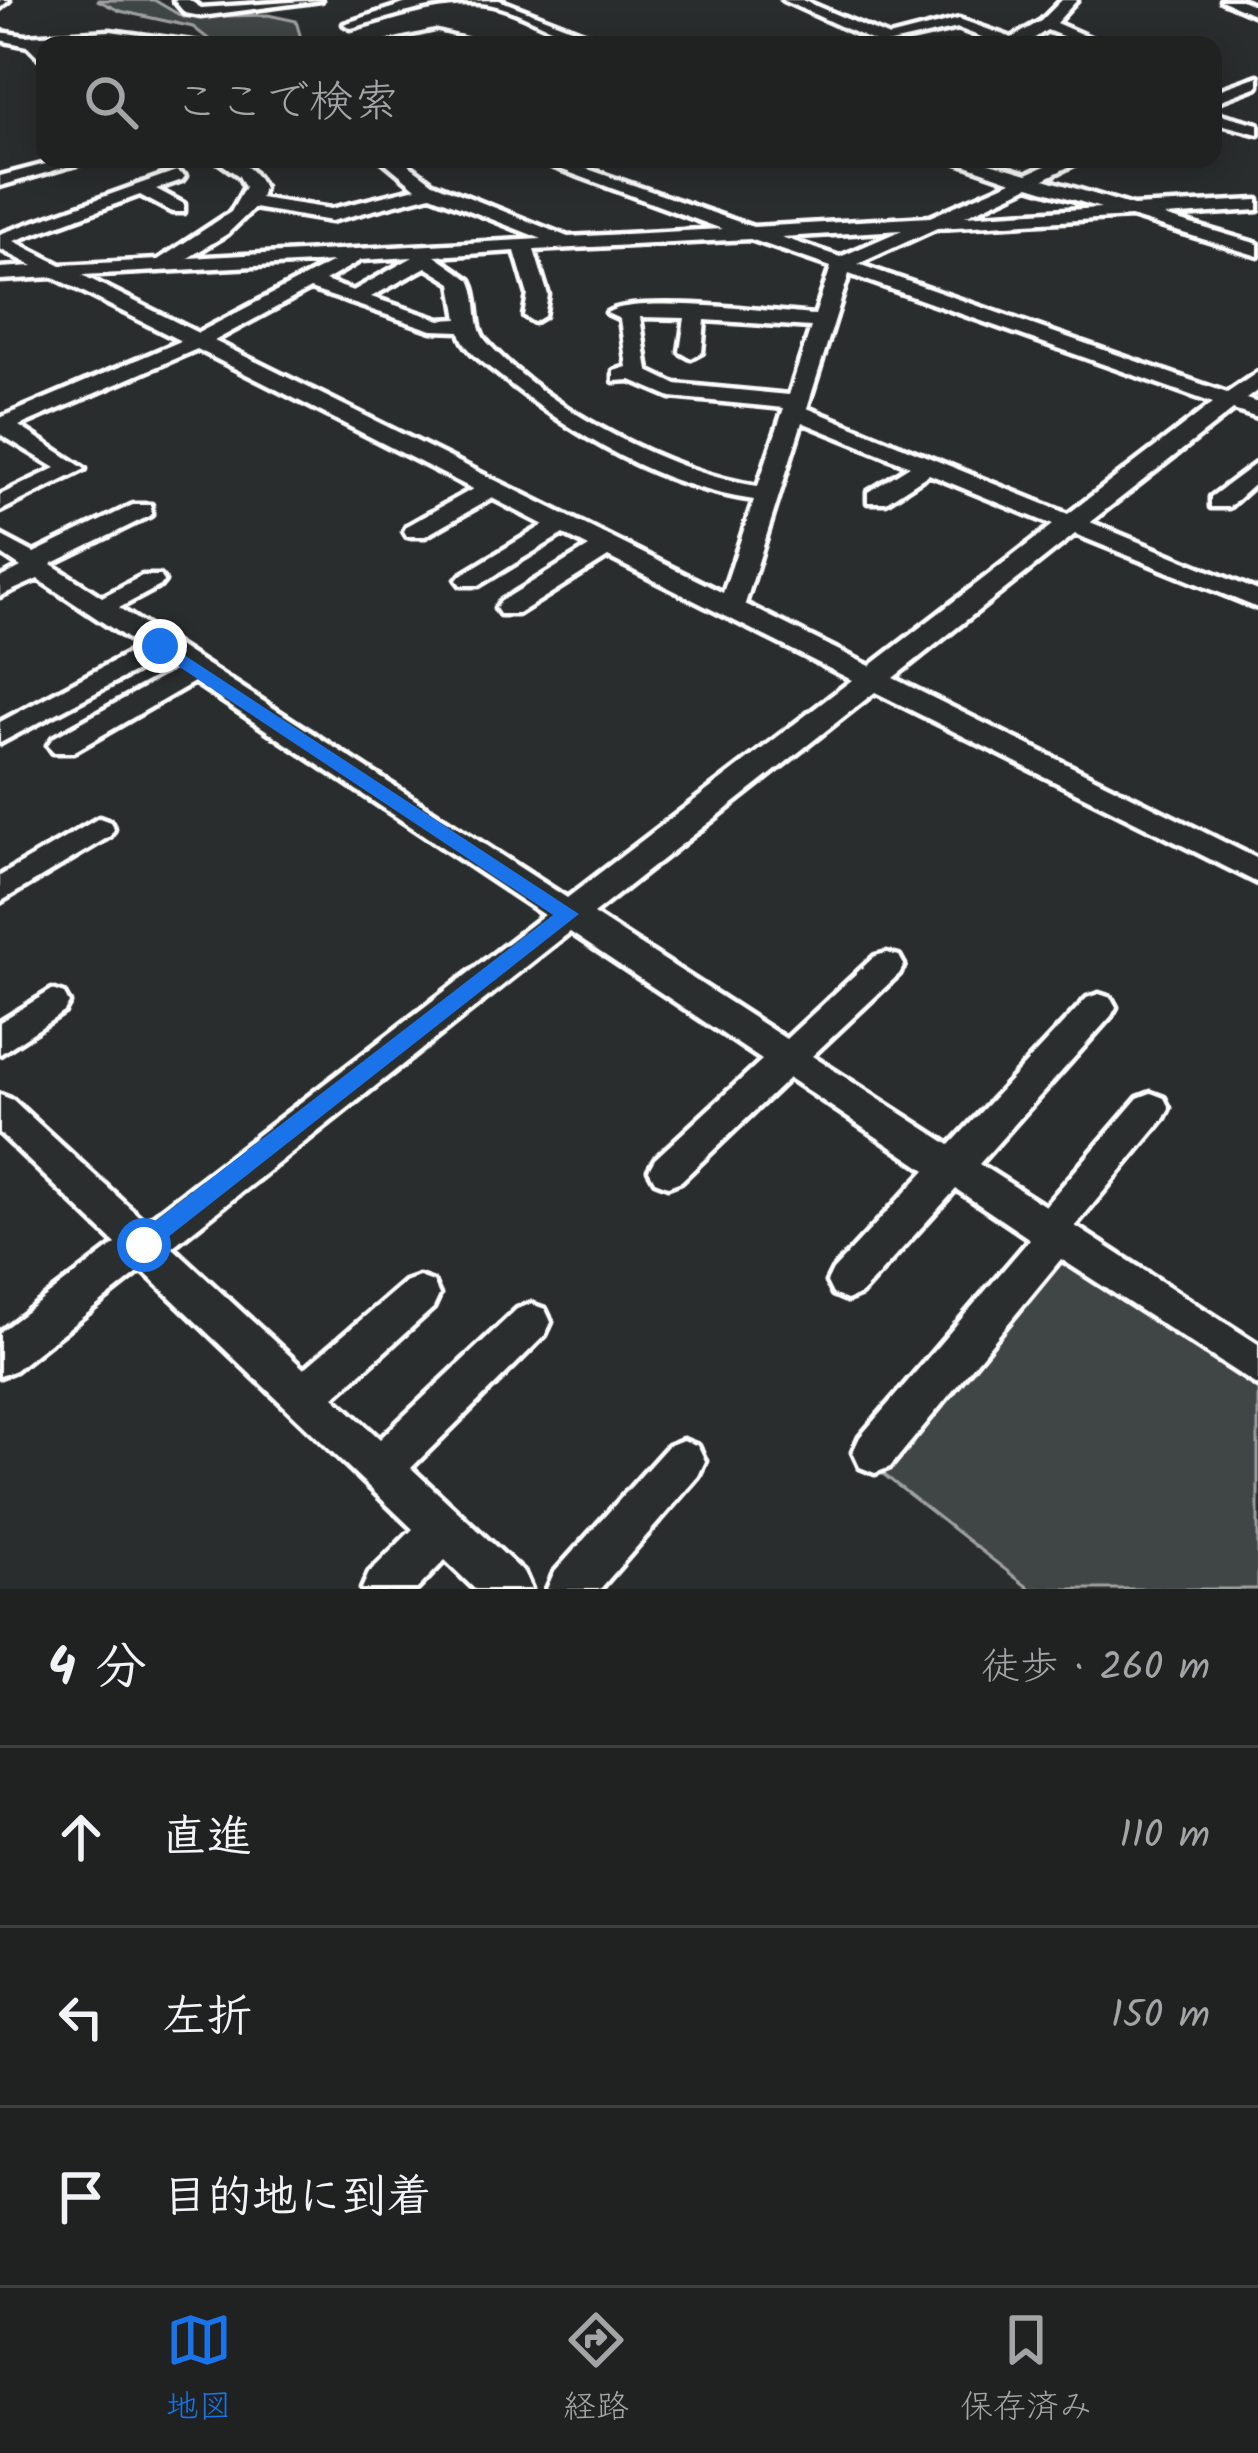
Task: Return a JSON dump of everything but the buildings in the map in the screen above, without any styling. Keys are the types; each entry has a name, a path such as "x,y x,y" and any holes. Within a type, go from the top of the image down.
{"street":[{"path":"181,0 190,10 201,12 314,0"},
{"path":"350,24 410,6 476,0"},
{"path":"943,0 959,23 992,36"},
{"path":"1028,36 1070,0"},
{"path":"1228,0 1258,12"},
{"path":"799,1 867,36"},
{"path":"496,8 525,7 582,36"},
{"path":"384,16 403,18"},
{"path":"908,36 959,23"},
{"path":"1046,24 1076,36"},
{"path":"463,32 482,26"},
{"path":"544,36 555,26"},
{"path":"0,36 36,39"},
{"path":"27,40 36,49"},
{"path":"1222,95 1258,81"},
{"path":"1222,119 1258,129"},
{"path":"0,182 52,168"},
{"path":"106,296 220,229 249,202 257,183 242,168"},
{"path":"400,168 433,189 571,243"},
{"path":"568,168 1244,406"},
{"path":"988,168 1258,250"},
{"path":"731,608 842,264 1055,168"},
{"path":"0,241 176,176"},
{"path":"142,189 178,208"},
{"path":"249,202 331,215 433,189"},
{"path":"401,219 464,201"},
{"path":"0,274 1258,206"},
{"path":"0,241 1258,872"},
{"path":"523,245 538,296 534,316"},
{"path":"1,426 198,341 363,254"},
{"path":"354,298 422,254"},
{"path":"422,254 463,278 470,290 471,338 517,383 673,476 727,492 767,495"},
{"path":"309,282 439,326 469,324"},
{"path":"824,322 623,312 638,370 626,374 671,390 796,407 1258,599"},
{"path":"691,352 696,313"},
{"path":"0,1357 1073,523 1244,406 1258,380"},
{"path":"0,504 73,469 1,426"},
{"path":"877,497 928,465"},
{"path":"1220,502 1258,470"},
{"path":"416,531 492,488"},
{"path":"0,588 142,510"},
{"path":"470,580 563,524"},
{"path":"0,542 1258,1367"},
{"path":"509,608 608,547"},
{"path":"100,608 152,581"},
{"path":"0,734 160,646"},
{"path":"63,745 196,670"},
{"path":"0,891 99,829"},
{"path":"668,1169 887,965"},
{"path":"0,1040 52,1003"},
{"path":"847,1282 1099,1007"},
{"path":"875,1452 1150,1108"},
{"path":"0,1110 508,1589"},
{"path":"304,1396 419,1295"},
{"path":"380,1468 531,1322"},
{"path":"570,1589 683,1461"},
{"path":"386,1589 444,1529"}],"shaded area":[{"path":"97,0 154,0 183,17 268,15 296,21 300,36 204,36 193,27 120,11"},
{"path":"1058,1256 1258,1390 1258,1589 1030,1589 883,1474"}],"route":[{"path":"144,1245 568,914 160,646"}]}
